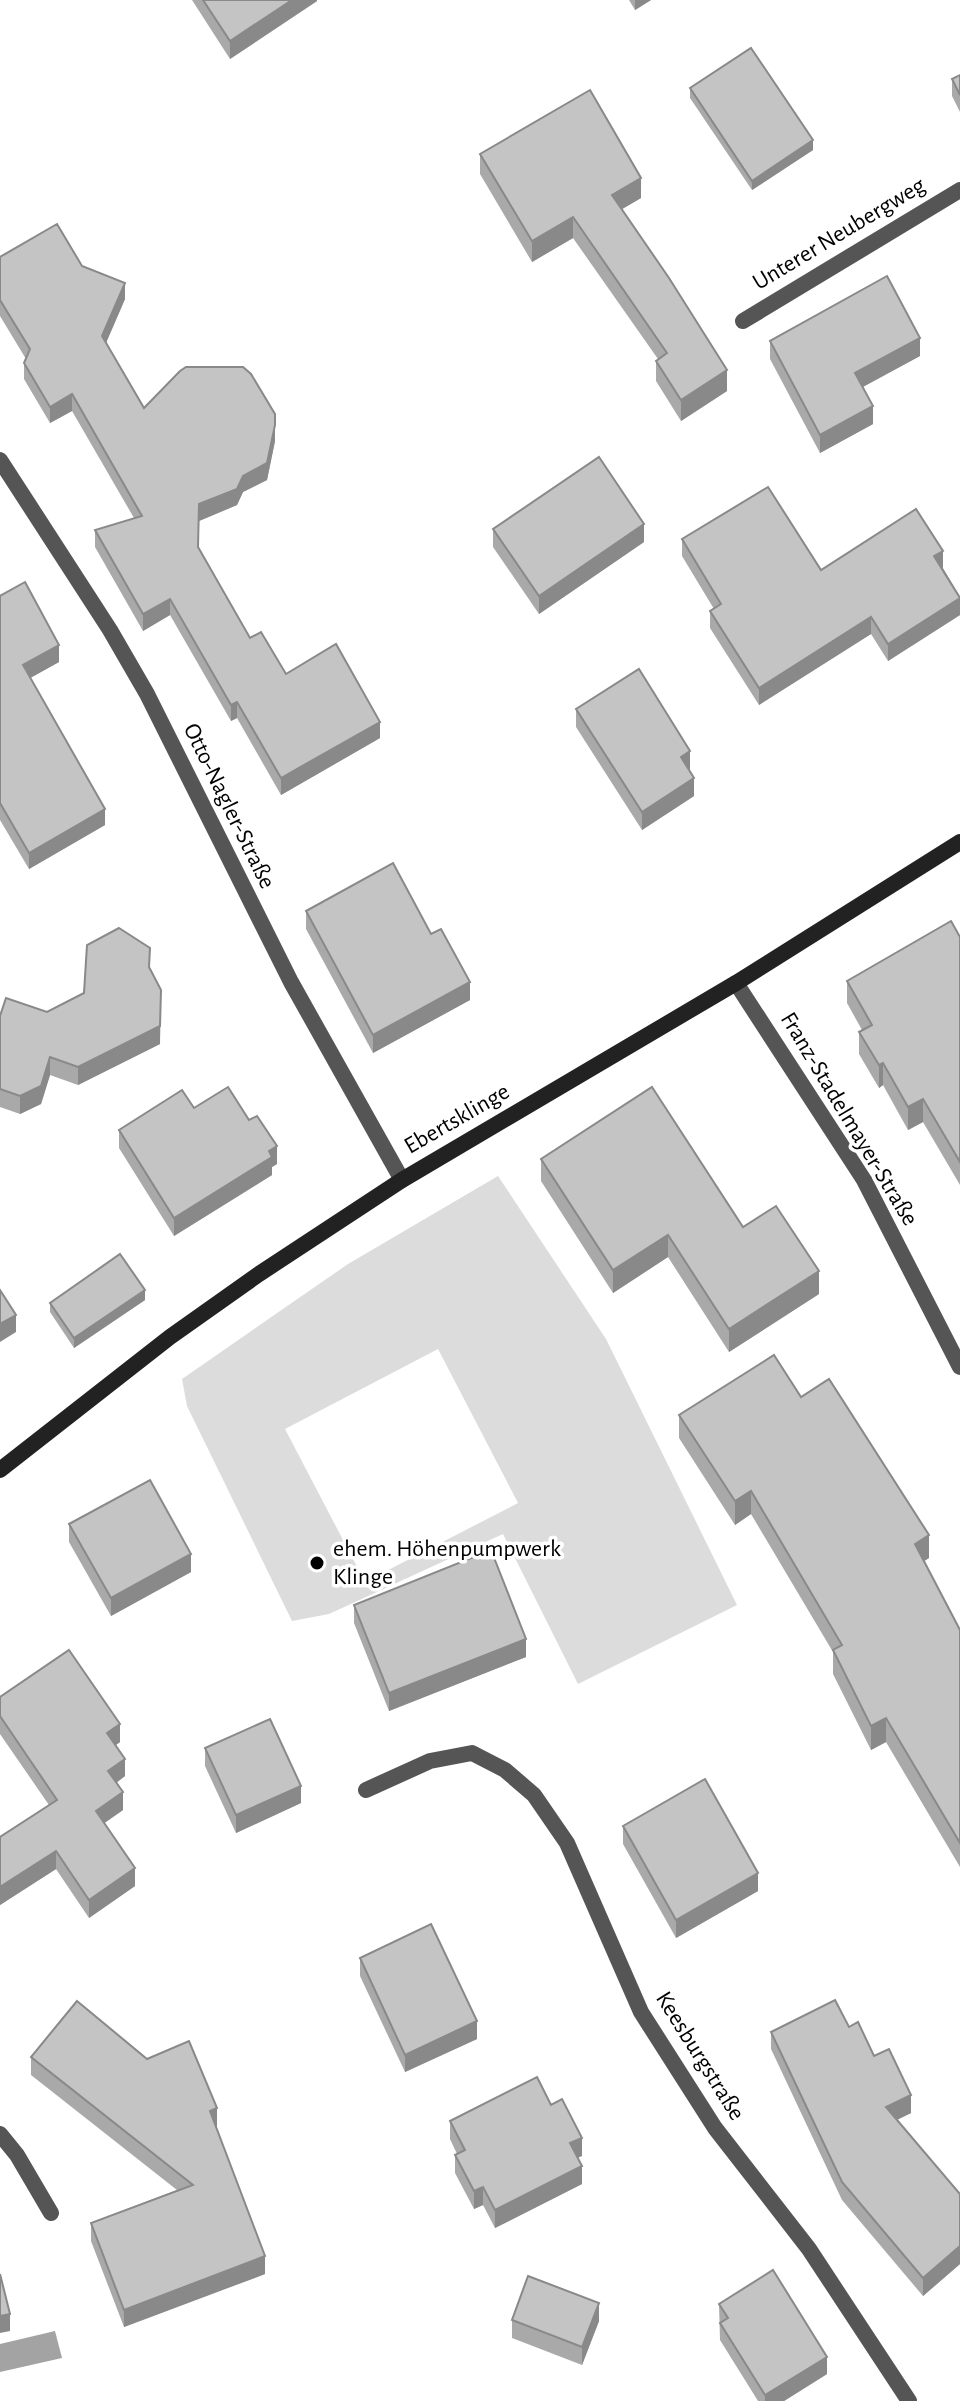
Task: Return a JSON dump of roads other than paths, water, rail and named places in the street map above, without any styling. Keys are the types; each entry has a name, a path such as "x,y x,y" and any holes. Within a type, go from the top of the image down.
{"street":[{"name":"Unterer Neubergweg","path":"743,321 960,190"},
{"name":"Otto-Nagler-Straße","path":"0,460 110,630 147,694 291,982 402,1180"},
{"name":"Ebertsklinge","path":"0,1470 170,1337 402,1180 736,983 960,842"},
{"name":"Franz-Stadelmayer-Straße","path":"736,983 864,1180 960,1367"},
{"name":"Keesburgstraße","path":"366,1790 430,1761 472,1753 505,1770 534,1795 567,1843 641,2012 715,2128 809,2249 909,2401"},
{"path":"0,2134 17,2155 51,2213"}],"place":[{"name":"ehem. Höhenpumpwerk Klinge","path":"317,1563"}]}
